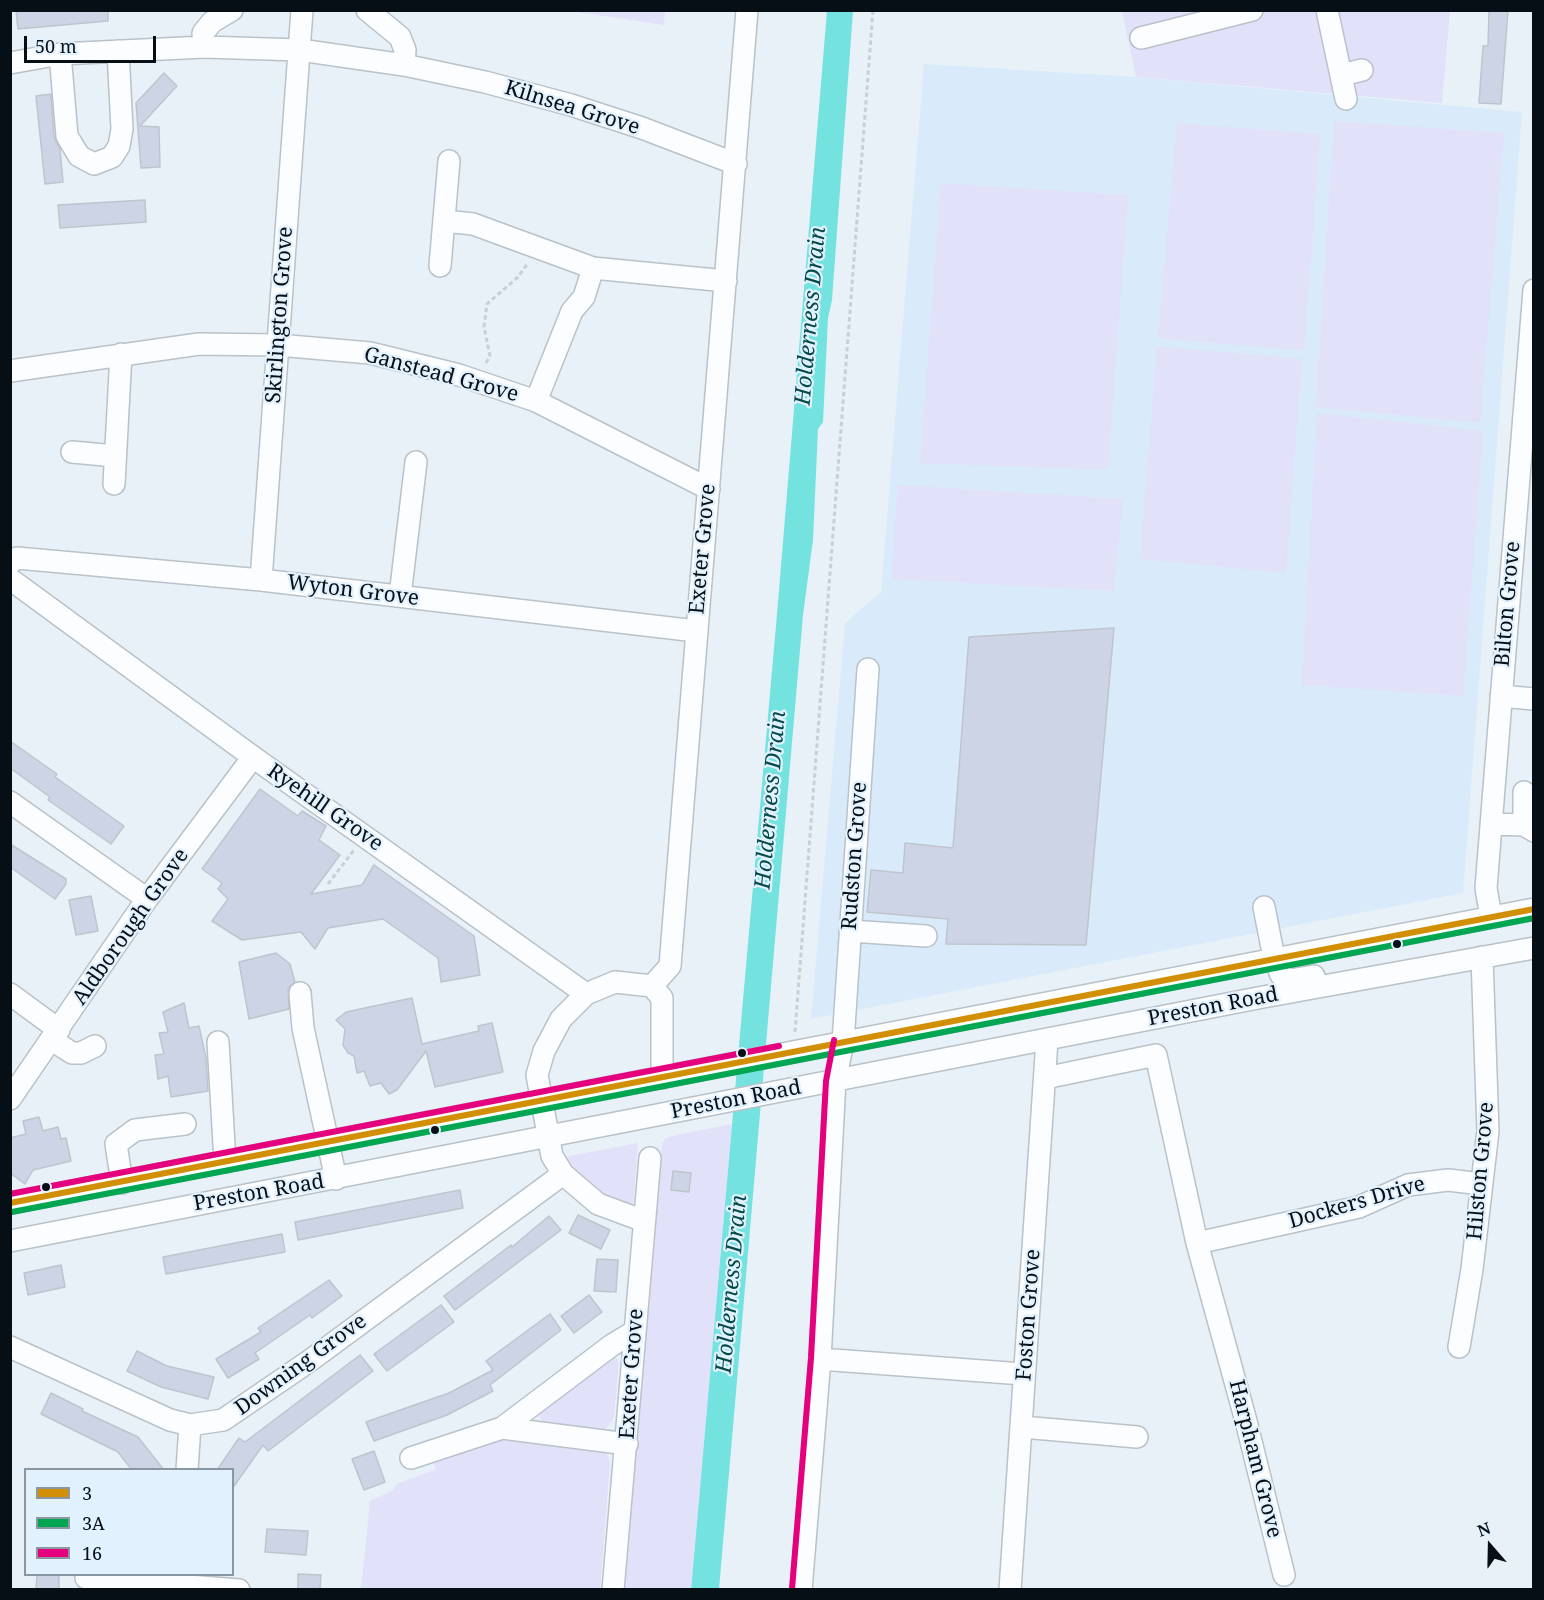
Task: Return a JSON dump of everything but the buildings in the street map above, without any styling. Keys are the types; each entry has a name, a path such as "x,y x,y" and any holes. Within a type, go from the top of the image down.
{"street":[{"path":"204,46 203,33 212,22 232,10"},
{"name":"Skirlington Grove","path":"261,580 302,10"},
{"path":"367,10 400,37 405,50 404,65"},
{"name":"Exeter Grove","path":"652,986 670,966 747,10"},
{"path":"1141,38 1252,10"},
{"path":"1327,10 1352,73 1346,99"},
{"name":"Kilnsea Grove","path":"10,63 60,54 204,46 300,50 404,65 485,82 571,105 642,128 736,164"},
{"path":"60,54 67,136 80,156 94,164 112,157 119,146 122,129 118,51"},
{"path":"440,266 449,161"},
{"path":"445,221 473,224 592,268 726,280"},
{"path":"537,401 572,311 584,297 592,268"},
{"name":"Bilton Grove","path":"1491,917 1486,888 1533,290"},
{"name":"Ganstead Grove","path":"10,371 199,344 278,345 370,353 479,382 537,401 709,489"},
{"path":"114,484 121,354"},
{"path":"72,452 116,456"},
{"path":"400,596 416,462"},
{"name":"Wyton Grove","path":"10,563 17,558 261,580 696,631"},
{"name":"Ryehill Grove","path":"10,579 586,994"},
{"name":"Rudston Grove","path":"801,1590 820,1359 835,1081 843,1042 868,669"},
{"path":"1501,696 1533,699"},
{"name":"Aldborough Grove","path":"10,1099 254,757"},
{"path":"1491,824 1529,828 1524,792"},
{"path":"10,802 159,893"},
{"path":"1263,907 1274,958 1281,975 1290,980 1380,964 1398,973"},
{"name":"Preston Road","path":"10,1203 541,1100 714,1069 1533,909"},
{"path":"850,931 926,936"},
{"name":"Preston Road","path":"10,1241 1533,948"},
{"name":"Hilston Grove","path":"1459,1347 1488,1131 1482,957"},
{"path":"644,1221 598,1204 563,1174 552,1156 537,1075 544,1051 561,1019 586,994 615,982 652,986 662,998 662,1078"},
{"path":"300,993 303,1028 336,1179"},
{"path":"10,994 56,1035 72,1053 81,1053 95,1046"},
{"name":"Foston Grove","path":"1010,1590 1047,1040"},
{"path":"218,1042 225,1162"},
{"name":"Harpham Grove","path":"1045,1077 1156,1054 1197,1243 1226,1343 1284,1575"},
{"path":"133,1216 116,1144 135,1130 185,1124"},
{"name":"Exeter Grove","path":"613,1590 650,1158"},
{"name":"Downing Grove","path":"10,1347 170,1420 190,1425 224,1420 308,1362 563,1174"},
{"name":"Dockers Drive","path":"1197,1243 1359,1207 1408,1185 1448,1180 1482,1184"},
{"path":"411,1458 502,1428 612,1345 635,1331"},
{"path":"820,1359 1023,1374"},
{"path":"187,1468 190,1425"},
{"path":"502,1428 627,1444"},
{"path":"1022,1428 1137,1437"},
{"path":"86,1578 182,1583 239,1590"}],"path":[{"path":"790,1053 795,1028 873,10"},
{"path":"479,382 490,356 484,327 487,304 518,277 531,258 532,247"},
{"path":"328,884 364,836"}],"shaded area":[{"path":"570,11 665,11 664,25"},
{"path":"1122,11 1450,11 1442,103 1136,77"},
{"path":"924,64 1136,77 1522,112 1463,893 811,1019 845,623 881,592"},
{"path":"1334,121 1504,133 1480,423 1316,407"},
{"path":"1177,123 1320,134 1304,351 1158,338"},
{"path":"941,183 1128,195 1108,470 920,463"},
{"path":"1157,346 1302,359 1286,573 1140,559"},
{"path":"1317,413 1483,431 1463,696 1302,685"},
{"path":"898,485 1123,499 1114,591 891,579"},
{"path":"732,1124 691,1589 622,1590 662,1143 666,1138 676,1135"},
{"path":"638,1143 633,1207 608,1197 585,1183 570,1168 564,1157"},
{"path":"616,1357 619,1361 614,1418 605,1430 544,1422 539,1417 541,1411 610,1359"},
{"path":"489,1439 602,1451 608,1456 610,1463 600,1589 361,1590 370,1501 392,1491 397,1484 436,1469 432,1458"}],"water":[{"name":"Holderness Drain","path":"827,11 853,11 832,300 828,318 823,422 818,429 813,540 803,615 719,1589 691,1590 777,614"}],"transit line":[{"name":"3","path":"10,1203 1534,909"},
{"name":"3A","path":"12,1212 1534,918"},
{"name":"16","path":"792,1589 811,1358 826,1081 834,1040"},
{"name":"16","path":"10,1194 779,1046"}]}
